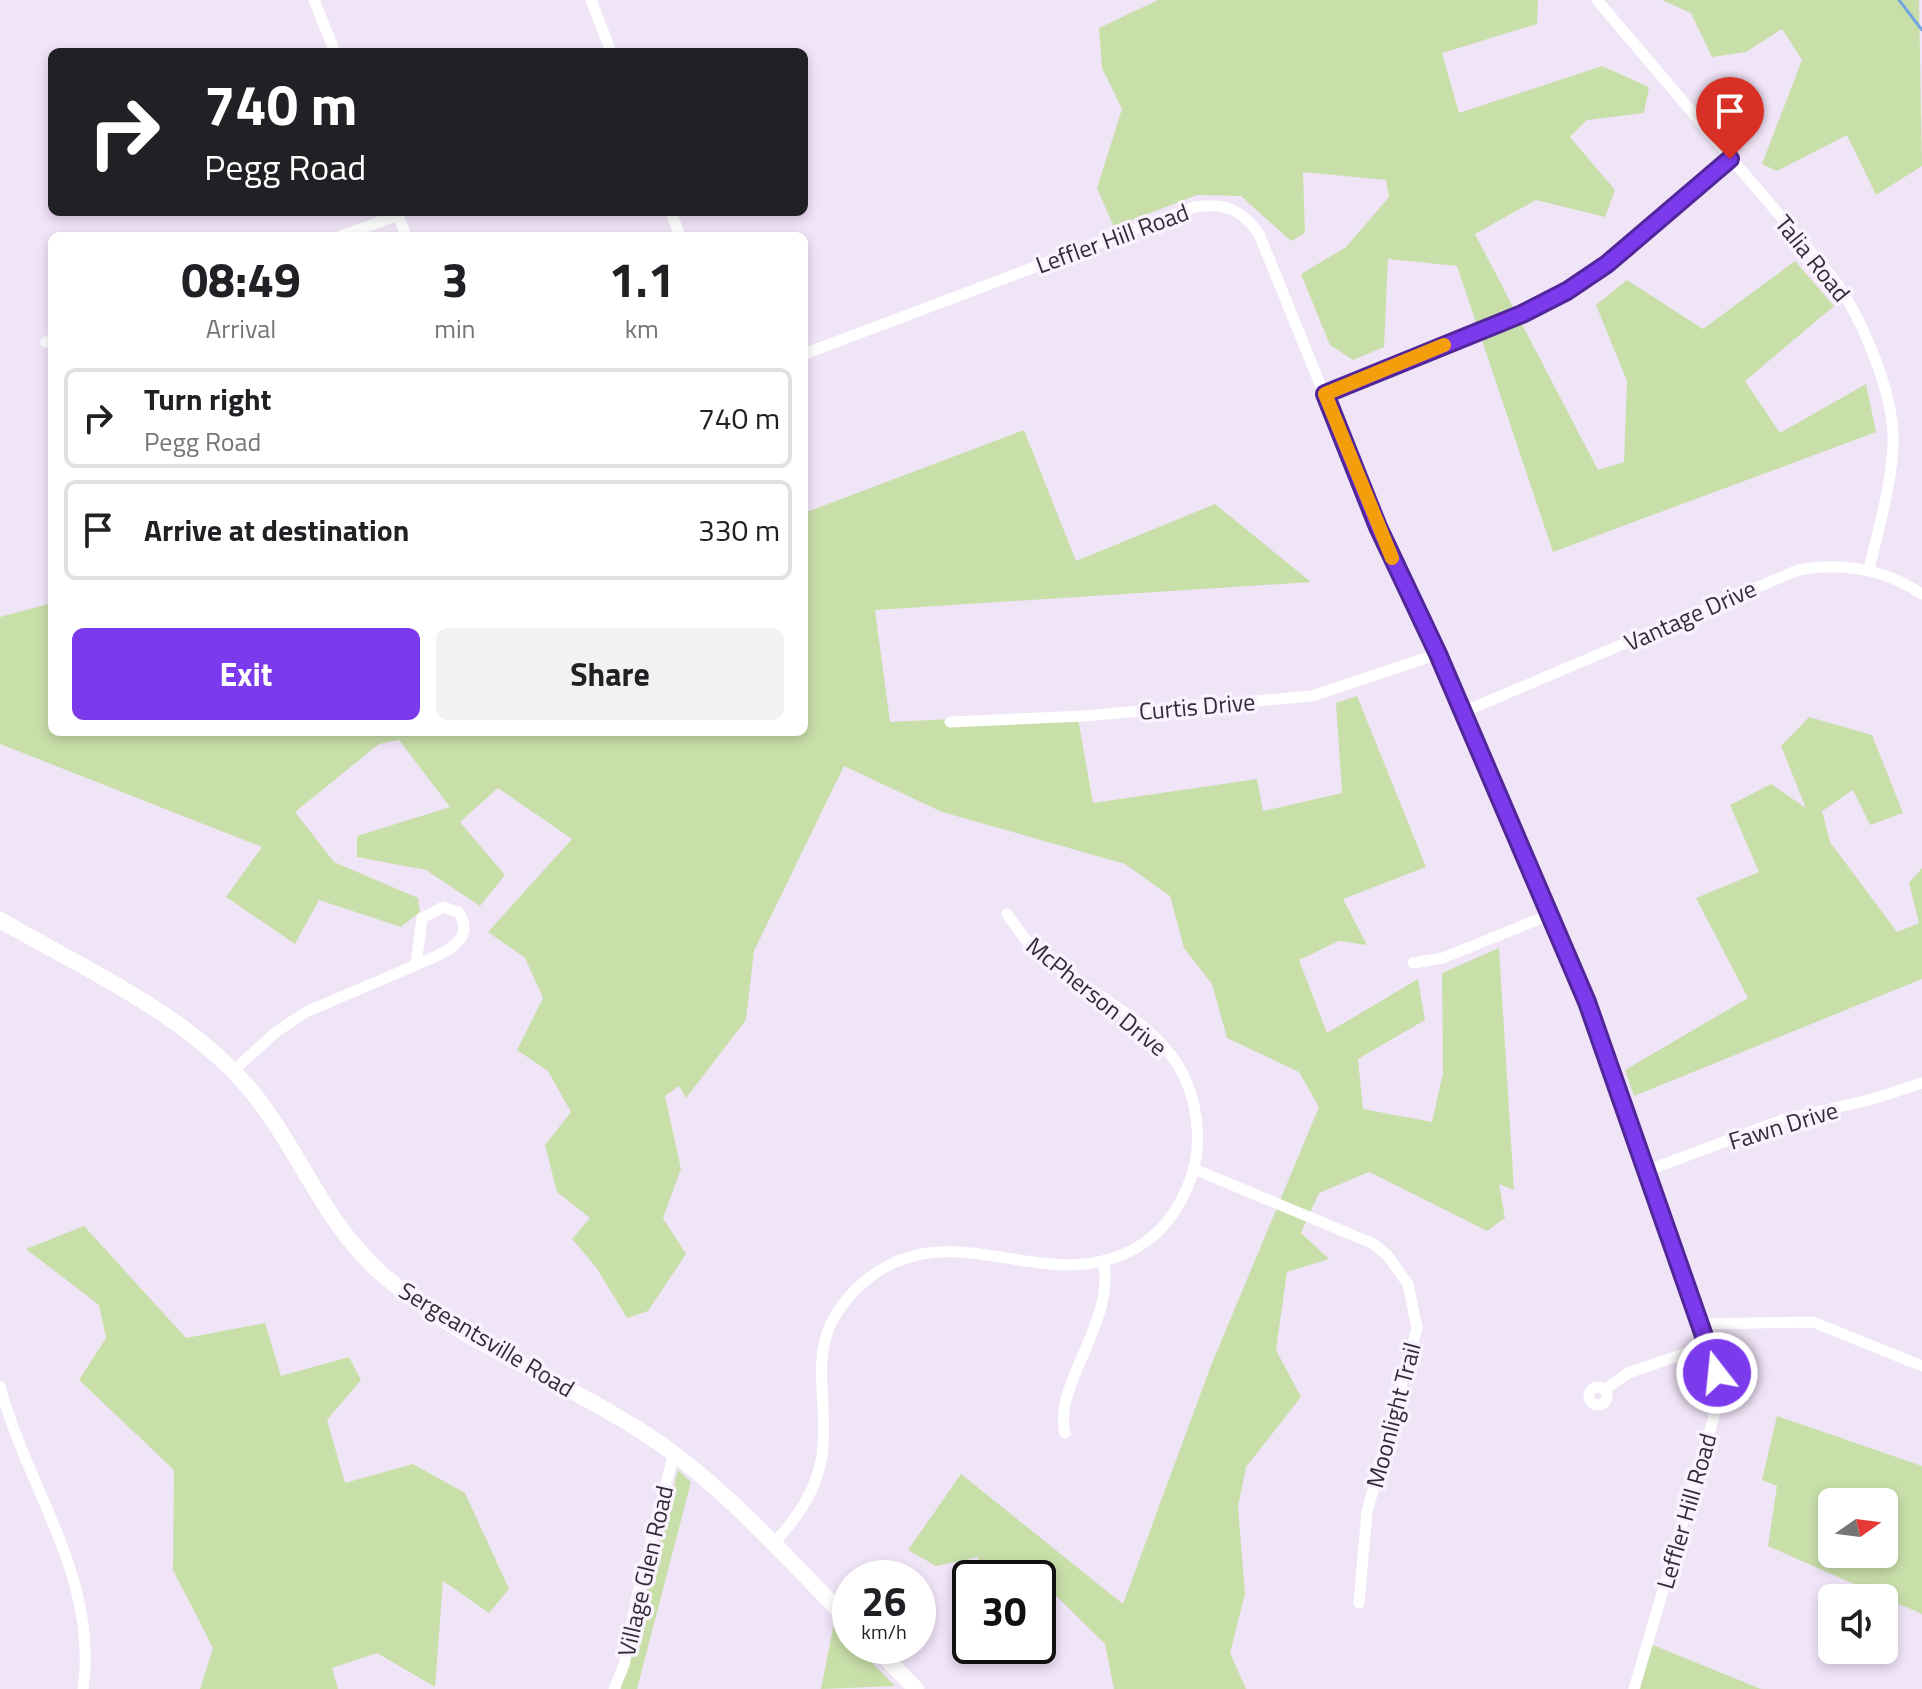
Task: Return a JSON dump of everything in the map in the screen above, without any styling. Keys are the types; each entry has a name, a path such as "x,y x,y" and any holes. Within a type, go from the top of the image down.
{"main road":[{"name":"Sergeantsville Road","path":"0,920 165,1016 233,1071 271,1117 334,1222 384,1276 449,1321 674,1453 773,1544 832,1604"},
{"path":"892,1664 916,1689"}],"street":[{"path":"314,0 333,48"},
{"path":"591,0 609,48"},
{"name":"Talia Road","path":"1597,0 1841,289 1858,320 1886,396 1893,425 1893,455 1869,570"},
{"path":"1325,394 1522,314 1567,291 1607,264 1730,159"},
{"name":"Leffler Hill Road","path":"808,352 1194,207 1210,205 1239,210 1259,234 1383,537 1438,654 1596,1026 1710,1345 1718,1388 1713,1420 1634,1689"},
{"path":"351,232 393,216"},
{"name":"Vantage Drive","path":"1463,712 1789,573 1829,565 1869,570 1922,594"},
{"name":"Curtis Drive","path":"950,722 1084,716 1312,696 1438,654"},
{"path":"233,1071 276,1032 306,1012 416,965 460,942 465,927 458,912 443,907 422,918 416,965"},
{"name":"McPherson Drive","path":"773,1544 796,1517 813,1488 822,1456 819,1380 822,1351 837,1313 861,1285 901,1259 940,1250 968,1250 1050,1266 1104,1263 1144,1244 1165,1226 1182,1203 1194,1169 1197,1122 1190,1092 1177,1064 1157,1040 1032,947 1007,914"},
{"path":"1413,963 1443,958 1549,915"},
{"name":"Fawn Drive","path":"1646,1171 1782,1120 1873,1099 1922,1083"},
{"name":"Moonlight Trail","path":"1194,1169 1374,1244 1388,1256 1408,1284 1417,1313 1417,1328 1367,1512 1359,1603"},
{"path":"1065,1433 1063,1411 1105,1304 1104,1263"},
{"path":"1702,1324 1813,1322 1922,1366"},
{"path":"1604,1390 1628,1373 1710,1345"},
{"path":"0,1386 80,1597 87,1645 83,1689"},
{"name":"Village Glen Road","path":"614,1689 624,1665 637,1596 674,1453"}],"green space":[{"path":"1158,0 1538,0 1537,24 1442,53 1459,113 1602,66 1649,87 1644,113 1587,120 1570,137 1615,190 1605,217 1536,200 1475,234 1598,470 1624,462 1627,381 1596,305 1627,280 1703,329 1795,261 1834,306 1745,381 1780,433 1866,384 1876,432 1553,552 1457,266 1388,259 1384,347 1353,360 1330,345 1301,274 1346,247 1389,197 1386,180 1303,172 1305,233 1291,241 1241,196 1197,195 1114,227 1097,188 1122,109 1102,68 1099,28"},
{"path":"1662,0 1919,0 1922,166 1876,195 1847,135 1777,171 1762,164 1802,60 1782,29 1746,52 1712,57 1691,13"},
{"path":"1024,430 1076,561 1215,504 1311,582 875,610 890,722 1077,713 1093,803 1257,779 1263,811 1342,793 1336,703 1357,696 1426,867 1343,899 1367,945 1339,941 1299,960 1327,1033 1418,979 1425,1020 1358,1059 1363,1109 1432,1122 1443,1073 1442,973 1499,948 1514,1190 1499,1184 1505,1218 1487,1231 1369,1172 1319,1193 1301,1233 1329,1259 1287,1272 1276,1350 1301,1397 1246,1467 1238,1507 1245,1594 1230,1653 1246,1689 1114,1689 1105,1644 1056,1596 1056,1560 978,1560 979,1557 952,1560 952,1563 936,1566 936,1560 926,1560 908,1550 961,1474 1123,1604 1210,1368 1319,1107 1299,1072 1227,1038 1212,984 1184,948 1170,896 1125,864 942,812 844,766 754,951 746,1020 686,1098 679,1086 665,1096 681,1169 663,1218 686,1254 648,1311 627,1318 596,1267 572,1239 590,1218 557,1192 545,1145 571,1112 548,1071 517,1050 543,998 525,958 488,932 572,839 498,788 460,822 505,875 480,906 426,870 357,857 357,836 450,807 399,740 379,744 295,812 334,862 418,898 420,912 401,927 319,900 295,944 226,897 262,847 0,744 0,617 48,604 48,736 808,736 808,511"},
{"path":"1809,717 1872,735 1903,813 1870,825 1853,790 1822,811 1830,842 1897,932 1919,923 1909,883 1922,868 1922,979 1634,1096 1625,1070 1748,998 1696,898 1759,872 1730,805 1771,784 1806,808 1781,746"},
{"path":"84,1226 186,1338 265,1323 281,1376 349,1357 361,1380 327,1420 345,1483 413,1464 465,1493 509,1589 489,1613 443,1581 435,1687 377,1653 332,1668 338,1689 200,1689 213,1648 173,1570 174,1470 79,1380 106,1338 99,1305 26,1249"},
{"path":"1777,1416 1922,1466 1922,1614 1898,1603 1898,1584 1854,1584 1768,1546 1777,1486 1762,1480"},
{"path":"678,1470 691,1482 637,1689 621,1689"},
{"path":"832,1633 832,1664 874,1664 895,1686 821,1689"},
{"path":"1648,1643 1761,1689 1634,1689"}],"waterway":[{"path":"1899,0 1922,30"}],"slow traffic":[{"path":"1392,558 1325,394 1444,345"}],"route":[{"path":"1717,1373 1710,1345 1587,1002 1438,654 1378,527 1325,394 1522,314 1567,291 1607,264 1730,159"}]}
